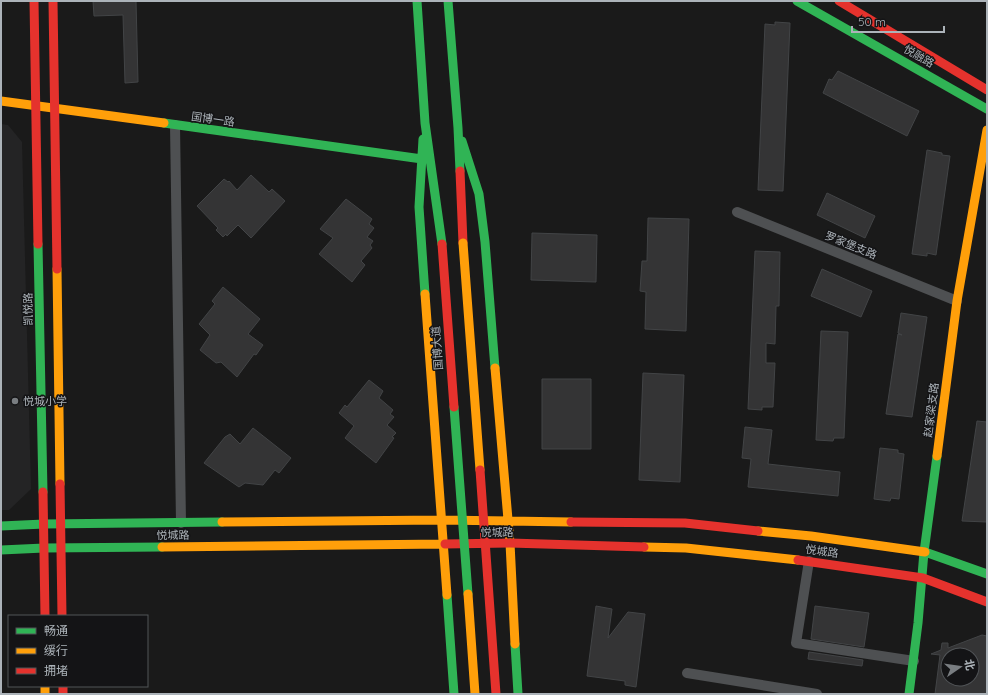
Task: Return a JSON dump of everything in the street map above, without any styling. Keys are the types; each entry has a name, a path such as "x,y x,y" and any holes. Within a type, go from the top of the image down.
{"main road":[{"name":"凯悦路","path":"34,1 45,615"},
{"path":"53,1 62,615"},
{"name":"国博大道","path":"416,1 425,123 442,244 475,694"},
{"path":"448,1 458,128 463,243 496,694"},
{"name":"悦融路","path":"797,1 987,109"},
{"name":"悦融路","path":"839,1 987,90"},
{"name":"国博一路","path":"1,101 422,159"},
{"path":"425,123 419,207 440,520 454,694"},
{"path":"458,128 479,194 485,242 510,543 518,694"},
{"name":"赵家梁支路","path":"909,694 923,578 924,552 957,301 987,130"},
{"name":"悦城路","path":"1,526 44,524 440,520 685,523 811,536 924,552 987,574"},
{"name":"悦城路","path":"1,550 44,548 510,543 686,548 809,561 923,578 987,602"}],"street":[{"path":"175,125 181,523"},
{"name":"罗家堡支路","path":"737,212 957,301"},
{"path":"809,561 796,643 914,661"},
{"path":"687,673 816,694"}],"shaded area":[{"path":"1,124 8,125 22,142 31,489 9,510 1,510"}],"building":[{"path":"93,1 136,1 138,82 125,83 123,15 94,16"},
{"path":"775,22 790,23 783,191 758,190 765,24 775,25"},
{"path":"838,71 919,111 907,136 823,93 829,79 832,80"},
{"path":"927,150 950,156 936,255 927,253 927,256 912,254"},
{"path":"251,175 269,192 272,189 285,201 251,238 238,225 227,236 226,234 223,237 216,230 218,228 197,206 224,179 228,182 229,181 237,190"},
{"path":"827,193 875,216 865,238 817,215"},
{"path":"346,199 372,219 369,224 374,228 367,237 373,241 370,245 372,248 361,261 365,265 352,282 319,254 333,238 320,229"},
{"path":"648,218 689,219 686,331 645,329 646,292 640,291 642,261 647,261"},
{"path":"532,233 597,235 596,282 531,280"},
{"path":"755,251 780,252 779,306 776,306 775,344 766,343 766,363 775,363 773,407 762,407 762,410 748,409"},
{"path":"822,269 872,291 861,317 811,296"},
{"path":"223,287 260,319 248,334 263,345 256,355 254,354 237,377 221,362 216,363 200,350 210,335 199,324 215,304 212,301"},
{"path":"901,313 927,317 912,417 886,414 898,334 902,335 898,333"},
{"path":"821,331 848,332 844,438 834,438 833,441 816,440"},
{"path":"643,373 684,375 680,482 639,480"},
{"path":"542,379 591,379 591,449 542,449"},
{"path":"369,380 383,391 379,398 393,410 390,414 394,417 387,425 396,433 376,463 345,438 354,426 339,413 345,405 347,407"},
{"path":"977,421 987,422 987,522 962,521"},
{"path":"745,427 772,430 768,464 840,472 838,496 748,487 751,459 742,458"},
{"path":"253,428 291,458 279,473 275,470 263,485 245,483 239,487 204,463 225,437 230,434 240,444"},
{"path":"880,448 898,450 898,453 904,454 899,499 891,498 890,501 874,499"},
{"path":"596,606 612,609 608,638 628,612 645,614 636,687 625,685 625,681 587,676"},
{"path":"815,606 869,613 864,647 811,639"},
{"path":"982,635 987,636 987,694 935,694 940,655 940,687 980,687 980,647 951,647"},
{"path":"942,643 948,643 948,647 941,647"},
{"path":"940,650 940,655 931,654"},
{"path":"809,652 863,660 862,666 808,659"}],"traffic: fast":[{"path":"417,1 425,123 442,244"},
{"path":"448,1 460,171"},
{"path":"797,1 987,109"},
{"path":"164,123 422,159"},
{"path":"423,139 419,207 425,294"},
{"path":"462,141 479,194 485,242 495,368"},
{"path":"38,244 43,492"},
{"path":"454,407 468,594"},
{"path":"909,694 918,623 924,552 937,456"},
{"path":"1,526 44,524 222,522"},
{"path":"1,550 162,547"},
{"path":"925,552 987,574"},
{"path":"447,595 454,694"},
{"path":"515,644 518,694"}],"traffic: slow":[{"path":"1,101 164,123"},
{"path":"937,456 957,301 987,130"},
{"path":"463,243 480,470"},
{"path":"57,269 60,484"},
{"path":"425,294 447,595"},
{"path":"495,368 510,543 515,644"},
{"path":"222,522 440,520 571,522"},
{"path":"758,531 811,536 925,552"},
{"path":"162,547 445,544"},
{"path":"644,547 686,548 798,560"},
{"path":"468,594 475,694"},
{"path":"45,687 45,694"}],"traffic: jam":[{"path":"34,1 38,244"},
{"path":"53,1 57,269"},
{"path":"839,1 987,90"},
{"path":"460,171 463,243"},
{"path":"442,244 454,407"},
{"path":"480,470 496,694"},
{"path":"60,484 62,615"},
{"path":"43,492 45,615"},
{"path":"571,522 685,523 758,531"},
{"path":"445,544 510,543 644,547"},
{"path":"798,560 923,578 987,602"},
{"path":"63,687 63,694"}],"place":[{"name":"悦城小学","path":"15,401"}]}
